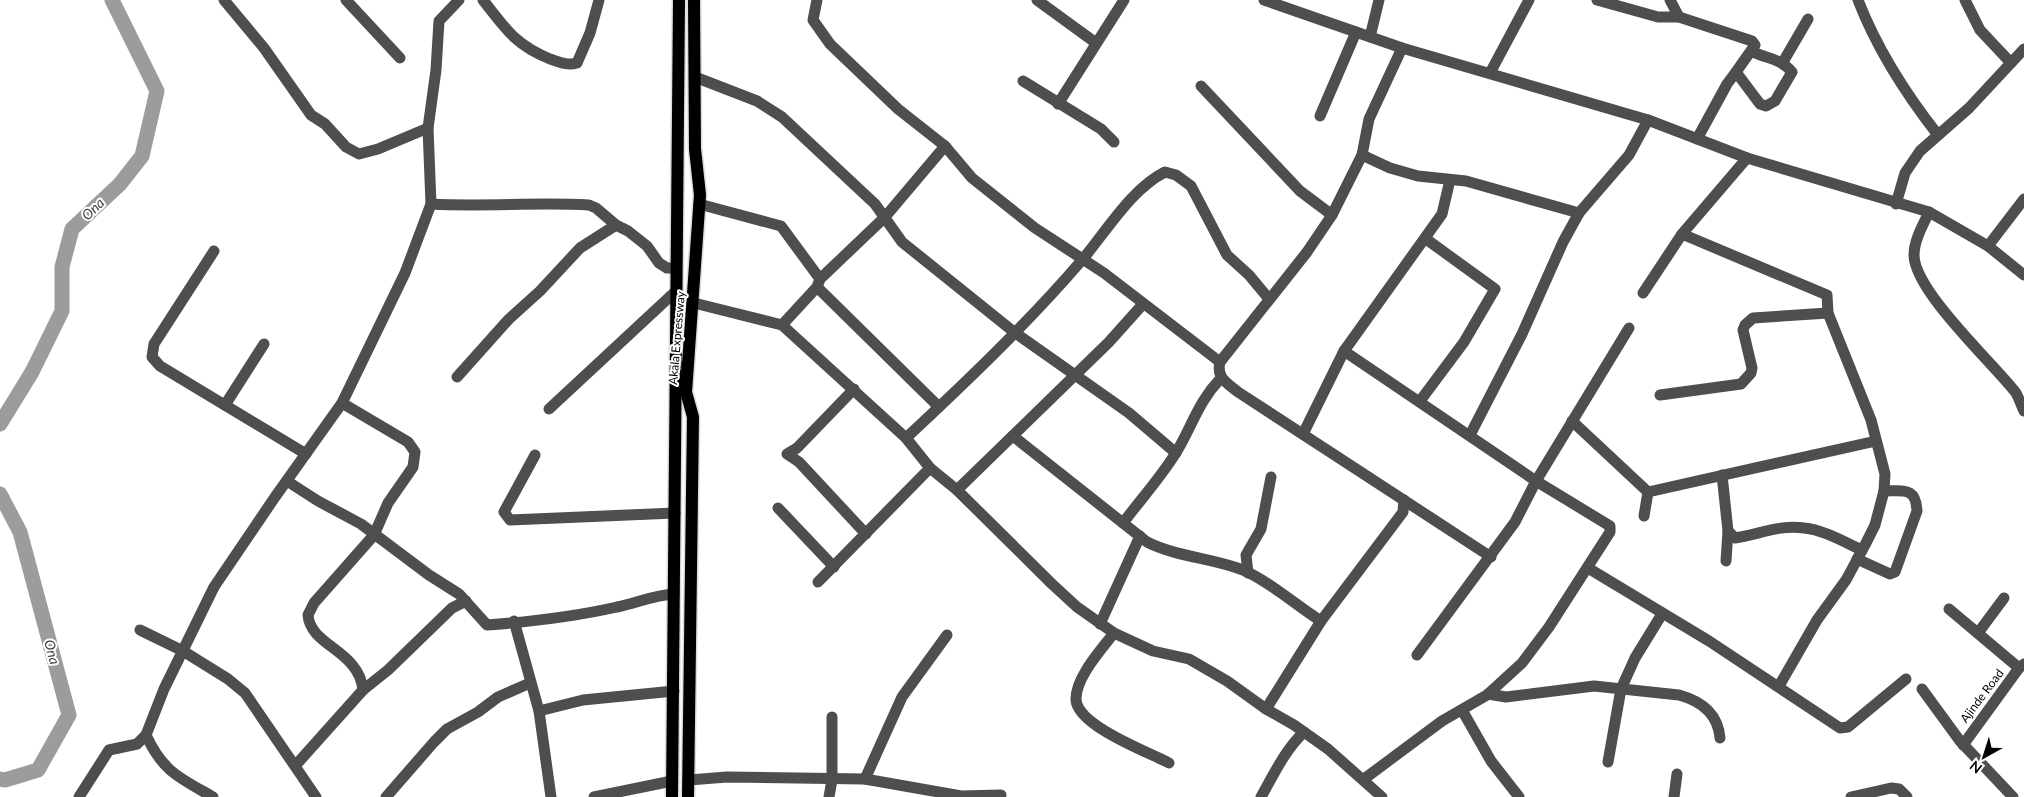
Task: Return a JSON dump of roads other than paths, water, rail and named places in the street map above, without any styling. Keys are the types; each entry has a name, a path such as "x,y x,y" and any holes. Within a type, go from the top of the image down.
{"main road":[{"name":"Akala Expressway","path":"672,797 675,240 679,0"},
{"name":"Akala Expressway","path":"688,797 693,416 686,392 694,303 700,199 695,149 694,0"},
{"path":"677,207 700,199"},
{"path":"675,240 698,242"}],"street":[{"path":"224,0 264,48 311,114 325,124 346,147 359,154 378,149 428,128"},
{"path":"346,0 400,58"},
{"path":"79,797 109,750 137,744 146,735 214,587 342,403 405,273 431,204 428,128 436,70 439,21 459,0"},
{"path":"483,0 516,41 532,52 569,65 576,63 590,33 599,0"},
{"path":"817,0 813,20 830,44 898,109 945,146 972,178 1036,228 1104,273 1220,362"},
{"path":"1037,0 1096,43"},
{"path":"1058,104 1124,0"},
{"path":"1264,0 1402,48 1648,120 1747,158 1896,204 1929,212 1988,246 2024,275"},
{"path":"1370,37 1379,0"},
{"path":"1490,73 1529,0"},
{"path":"1597,0 1658,17 1679,18 1752,41 1755,45 1726,84 1697,139"},
{"path":"1670,0 1679,18"},
{"path":"1858,0 1872,36 1914,104 1938,135"},
{"path":"1966,0 1980,30 2011,63"},
{"path":"1783,62 1808,19"},
{"path":"1320,116 1356,32"},
{"path":"1402,48 1369,119 1362,155 1332,215 1307,252 1220,362 1219,373 1221,378 1266,412 1419,508 1491,557"},
{"path":"1896,204 1908,169 1920,151 1970,108 2024,49"},
{"path":"1736,72 1760,104 1766,106 1775,101 1790,79 1792,72 1783,62 1775,61 1751,51"},
{"path":"695,77 757,101 782,117 886,212 902,242 1014,332 1075,373 1129,413 1176,453"},
{"path":"1023,81 1101,129 1114,142"},
{"path":"1201,86 1300,191 1332,215"},
{"path":"1470,435 1522,334 1563,242 1579,213 1629,155 1648,120"},
{"path":"782,325 818,283 886,212 945,146"},
{"path":"1362,155 1390,168 1450,180 1466,180 1579,213"},
{"path":"1643,292 1682,234 1747,158"},
{"path":"906,438 1014,332 1082,260 1116,217 1156,176 1165,172 1176,175 1191,186 1227,255 1249,274 1269,299"},
{"path":"1303,434 1344,351 1426,239 1442,214 1450,180"},
{"path":"700,199 781,226 818,283 939,407"},
{"path":"1988,246 2024,199"},
{"path":"431,204 466,206 539,202 589,205 603,213 616,225 628,231 647,246 659,263 667,268 676,268"},
{"path":"1929,212 1918,234 1914,254 1921,279 1983,358 2020,391 2024,411"},
{"path":"457,377 509,319 540,291 580,248 616,225"},
{"path":"1682,234 1827,295 1828,313 1870,420 1885,474 1884,490 1875,525 1846,580 1816,620 1779,686"},
{"path":"1420,400 1464,342 1495,289 1426,239"},
{"path":"214,251 154,344 152,351 155,362 306,454"},
{"path":"549,409 676,291"},
{"path":"694,303 782,325 906,438 930,468 957,490 1052,584 1100,624 1114,634 1153,651 1189,660 1227,681 1266,709 1304,732 1364,779 1382,797"},
{"path":"957,490 1075,373 1109,342 1143,304"},
{"path":"1660,395 1741,384 1751,373 1752,368 1743,330 1745,325 1753,318 1760,316 1828,313"},
{"path":"1417,655 1491,557 1524,507 1536,481 1629,328"},
{"path":"225,405 264,344"},
{"path":"1344,351 1420,400 1536,481 1610,526 1610,532 1588,568 1522,663 1488,694 1409,744 1364,779"},
{"path":"1123,523 1176,453 1196,409 1221,378"},
{"path":"854,389 788,454 799,462 866,534"},
{"path":"342,403 408,442 415,452 413,467 388,503 374,535 314,603 308,615 313,631 353,665 360,676 363,690"},
{"path":"1572,421 1648,492"},
{"path":"1013,436 1140,536 1166,551 1248,573 1322,621"},
{"path":"1648,492 1876,441"},
{"path":"535,455 504,512 510,520 675,513"},
{"path":"818,582 930,468"},
{"path":"1722,476 1728,531 1726,560"},
{"path":"1248,573 1246,556 1261,529 1271,477"},
{"path":"287,481 318,501 352,518 466,600 482,622 487,625 584,613 619,607 661,595 674,594"},
{"path":"1728,531 1735,538 1777,529 1805,528 1826,534 1890,574 1895,572 1917,511 1917,502 1914,495 1907,491 1884,490"},
{"path":"1644,516 1648,492"},
{"path":"1266,709 1322,621 1403,512 1404,500"},
{"path":"778,508 834,567"},
{"path":"1403,512 1419,508"},
{"path":"1100,624 1140,536"},
{"path":"1588,568 1779,686 1840,728 1848,727 1906,679"},
{"path":"1978,634 2004,598"},
{"path":"296,766 363,690 388,670 452,608 466,600"},
{"path":"1949,610 2021,666"},
{"path":"1608,762 1621,689 1635,658 1662,614"},
{"path":"514,621 539,711 551,797"},
{"path":"140,630 183,651 245,692 316,797"},
{"path":"1114,634 1090,665 1083,678 1076,699 1078,708 1096,726 1169,763"},
{"path":"864,779 902,697 946,635"},
{"name":"Ajinde Road","path":"1963,745 2021,666"},
{"path":"386,797 434,742 447,730 478,712 498,697 530,683"},
{"path":"1488,694 1506,698 1594,686 1688,697 1707,709 1714,717 1719,725 1720,738"},
{"path":"1922,689 1963,745 2013,797"},
{"path":"539,711 583,700 647,692 674,691"},
{"path":"1462,710 1491,762 1519,797"},
{"path":"829,797 832,780 832,717"},
{"path":"1261,797 1282,758 1294,741 1304,732"},
{"path":"146,735 154,753 167,769 213,797"},
{"path":"1674,797 1677,774"},
{"path":"688,780 811,777 832,780 864,779 961,796 1001,795"},
{"path":"594,797 672,781"},
{"path":"1851,797 1891,788 1900,789 1908,797"}],"waterway":[{"name":"Ona","path":"0,424 32,372 62,311 62,267 72,229 120,184 142,156 157,91 112,0"},
{"name":"Ona","path":"0,494 20,532 69,715 38,770 5,780 0,779"}]}
